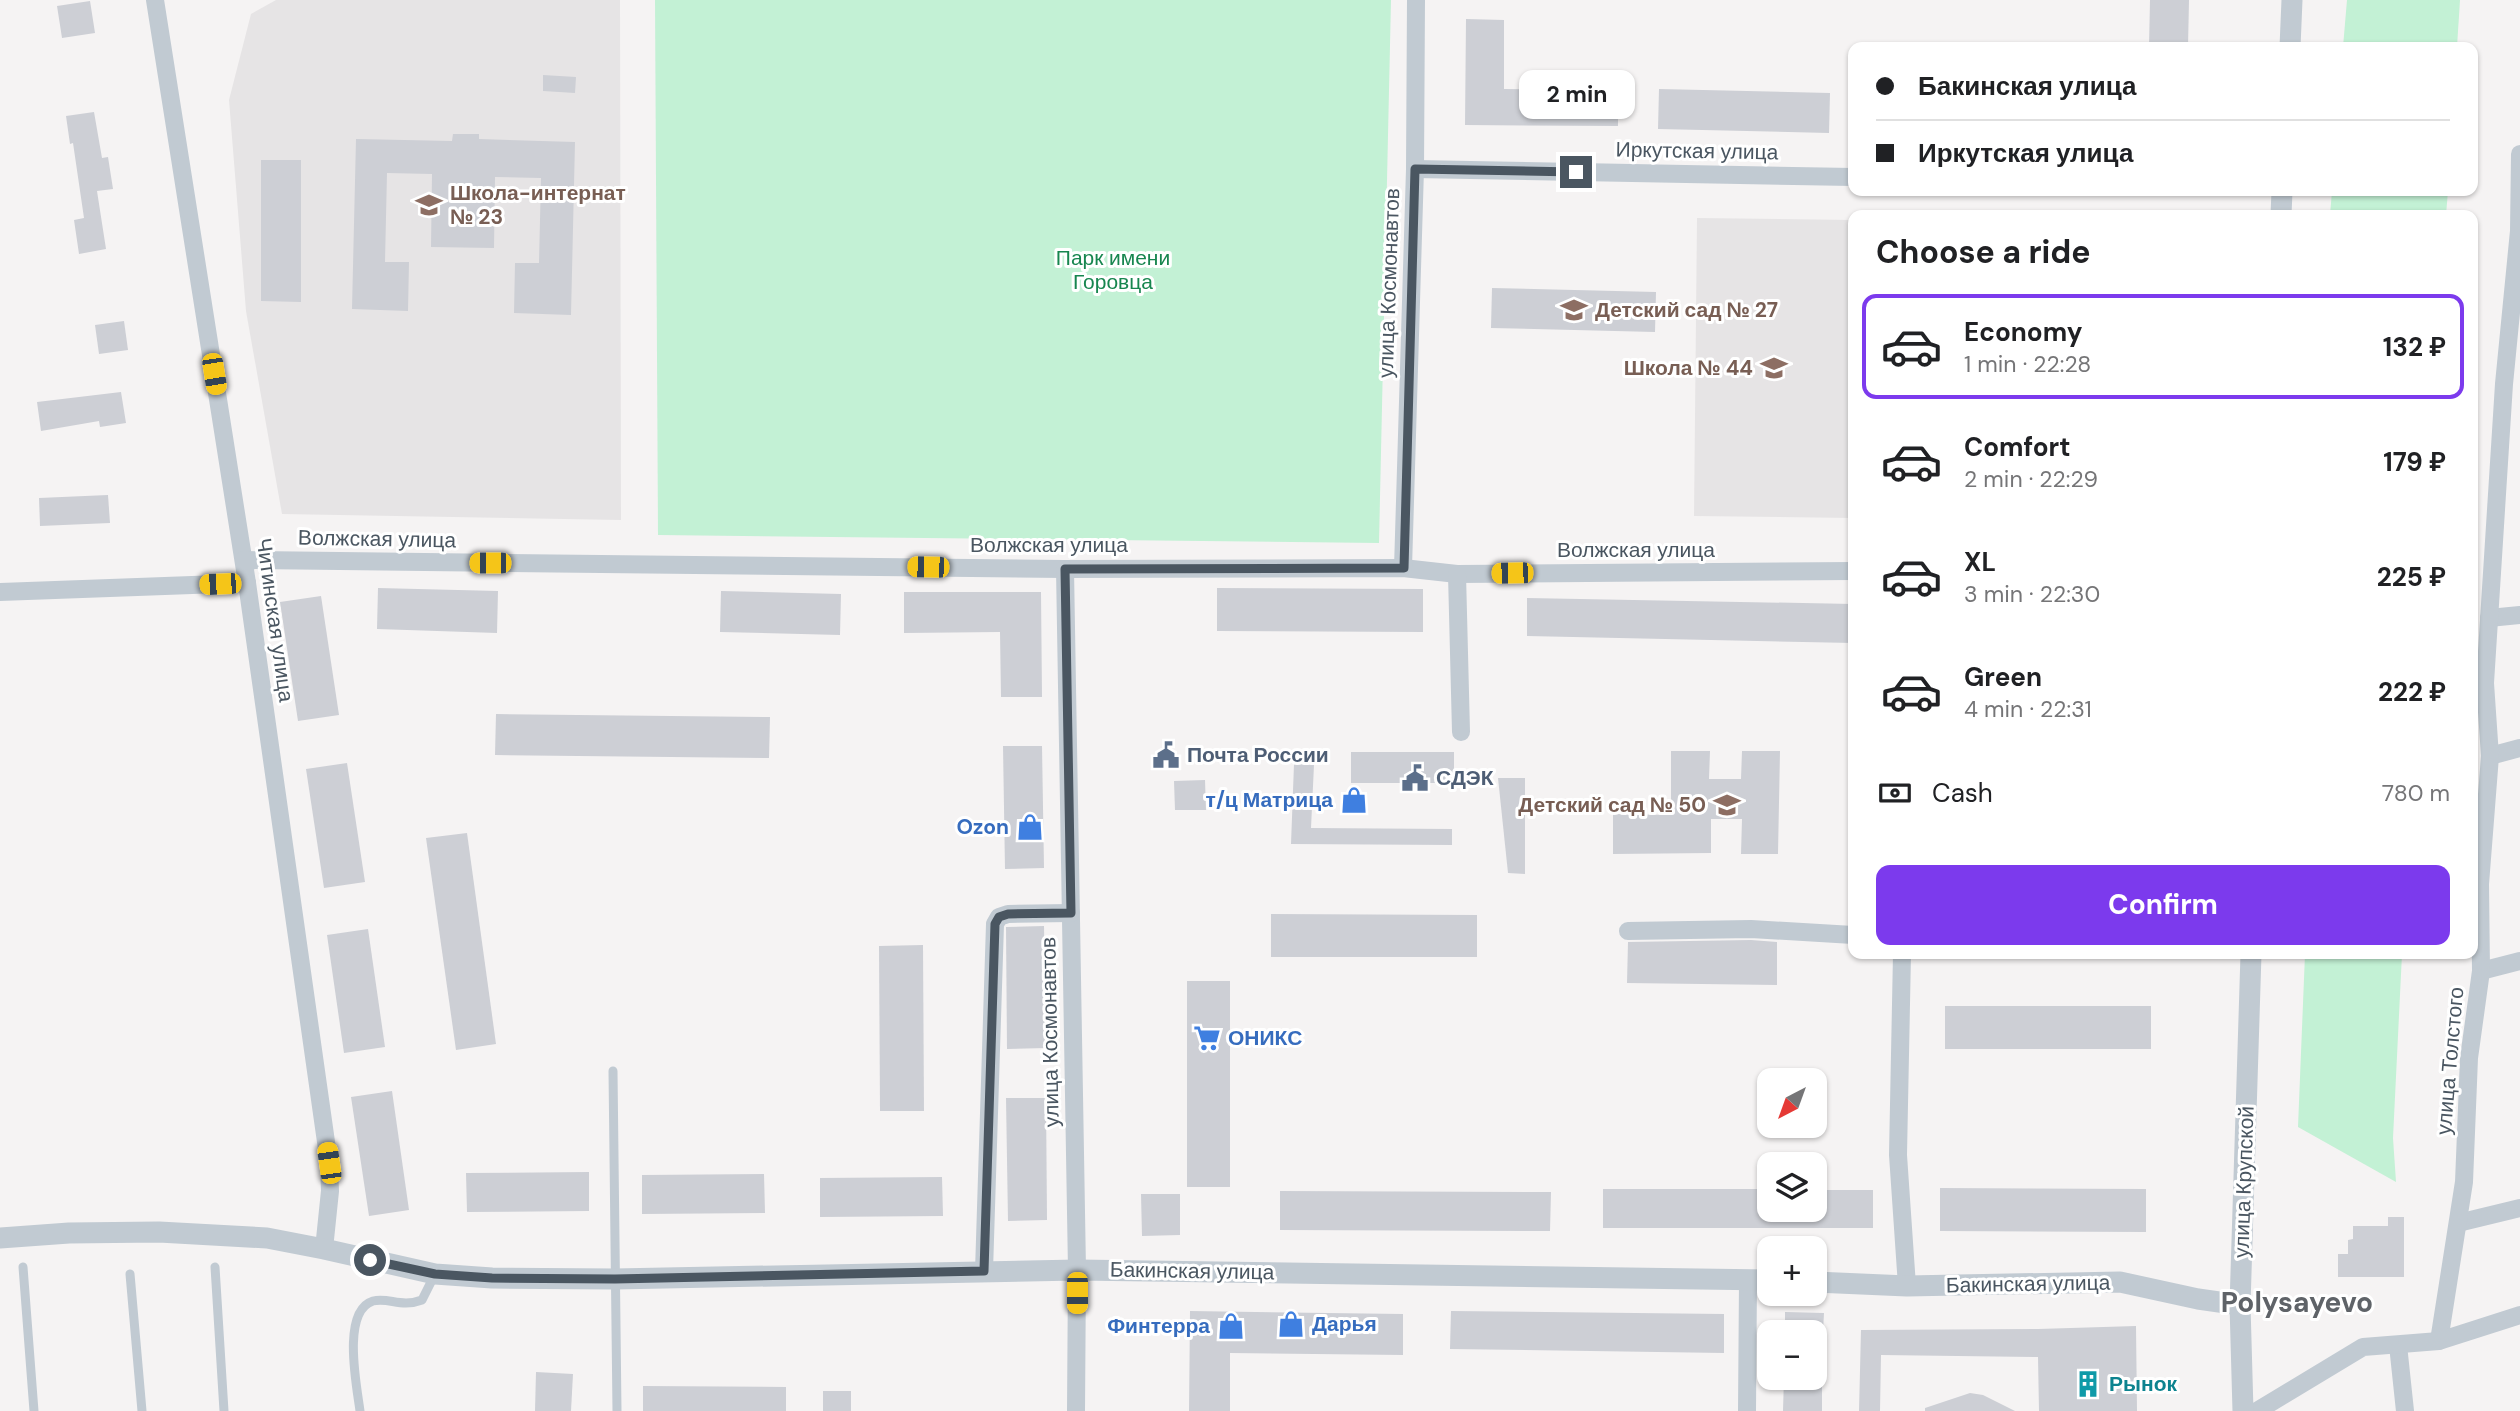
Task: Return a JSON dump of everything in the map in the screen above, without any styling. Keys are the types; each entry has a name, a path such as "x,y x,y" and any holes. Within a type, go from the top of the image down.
{"street":[{"name":"Читинская улица","path":"155,0 244,560 329,1163 330,1191 324,1249"},
{"name":"улица Космонавтов","path":"1404,568 1415,169 1416,0"},
{"path":"2290,42 2292,0"},
{"name":"улица Толстого","path":"2439,1342 2465,1182 2469,1058 2481,971 2480,884 2490,757 2484,683 2504,384 2519,231 2520,154"},
{"name":"Иркутская улица","path":"1415,169 1848,177"},
{"name":"Волжская улица","path":"244,560 1065,569 1404,568 1457,574 1848,572"},
{"name":"улица Космонавтов","path":"1065,569 1077,1269 1076,1411"},
{"path":"1457,574 1461,732"},
{"path":"0,592 247,583"},
{"path":"2489,618 2520,615"},
{"path":"2490,757 2520,748"},
{"path":"984,1271 995,924 999,917 1008,914 1071,913"},
{"path":"1628,931 1751,929 1848,935"},
{"path":"1902,959 1898,1155 1907,1286"},
{"name":"улица Крупской","path":"2243,1411 2240,1305 2251,959"},
{"path":"2481,971 2520,961"},
{"path":"2458,1223 2520,1208"},
{"name":"Бакинская улица","path":"0,1238 69,1233 159,1232 267,1238 435,1274 492,1278 615,1279 1077,1269 1757,1280"},
{"name":"Бакинская улица","path":"1827,1283 1907,1286 2120,1282 2240,1305"},
{"path":"1747,1411 1757,1302"},
{"path":"2257,1411 2363,1347 2439,1342 2520,1315"},
{"path":"2398,1345 2405,1411"}],"lane":[{"path":"613,1071 617,1411"},
{"path":"23,1267 34,1411"},
{"path":"215,1267 224,1411"},
{"path":"360,1411 354,1357 358,1315 373,1301 410,1305 422,1300 435,1274"},
{"path":"130,1275 142,1411"}],"shaded area":[{"name":"Школа-интернат № 23","path":"276,0 620,0 621,520 282,514 246,311 229,100 251,14"},
{"name":"Школа № 44","path":"1697,218 1848,220 1848,518 1694,516"}],"green space":[{"name":"Парк имени Горовца","path":"655,0 1391,0 1379,543 658,535"},
{"path":"2347,0 2460,0 2457,42 2343,42"},
{"path":"2332,196 2448,196 2446,210 2330,210"},
{"path":"2305,959 2402,959 2393,1138 2396,1182 2298,1127"}],"building":[{"path":"2150,0 2189,0 2188,42 2149,42"},
{"path":"90,1 95,33 62,38 57,6"},
{"path":"1466,19 1504,20 1504,89 1618,90 1618,126 1465,125"},
{"path":"543,75 576,77 575,93 543,91"},
{"path":"1659,89 1830,93 1829,133 1658,129"},
{"path":"94,112 102,158 108,157 113,189 97,191 106,249 79,254 74,220 84,218 73,143 70,144 66,116"},
{"path":"453,134 479,134 479,139 575,142 571,315 514,313 515,263 539,263 541,178 495,177 494,248 431,247 432,174 387,173 385,262 409,262 408,311 352,309 356,139 452,141"},
{"path":"261,160 301,160 301,302 261,301"},
{"name":"Детский сад № 27","path":"1492,288 1656,292 1655,332 1491,328"},
{"path":"124,321 128,350 99,354 95,325"},
{"path":"121,392 126,423 100,427 99,421 41,431 37,402"},
{"path":"108,495 110,523 40,526 39,498"},
{"path":"378,588 498,591 497,633 377,629"},
{"path":"1217,588 1423,589 1423,632 1217,631"},
{"path":"721,591 841,594 840,635 720,632"},
{"path":"904,592 1041,592 1042,697 1001,697 1000,632 904,633"},
{"path":"321,596 339,715 298,721 280,602"},
{"path":"1527,598 1848,604 1848,643 1527,636"},
{"path":"496,714 770,717 769,758 495,755"},
{"path":"1003,746 1042,746 1044,868 1005,869"},
{"name":"Детский сад № 50","path":"1671,751 1710,751 1709,779 1741,779 1742,751 1780,751 1778,854 1741,854 1742,819 1711,819 1711,853 1613,854 1613,814 1671,815"},
{"path":"1351,752 1454,752 1454,783 1351,783"},
{"path":"347,763 365,882 324,888 306,769"},
{"path":"1294,764 1314,765 1311,828 1452,829 1452,845 1291,844"},
{"path":"1498,778 1525,778 1525,874 1508,873"},
{"path":"1205,780 1206,810 1175,810 1174,781"},
{"path":"467,833 496,1044 456,1050 426,838"},
{"path":"1271,914 1477,915 1477,957 1271,957"},
{"path":"1044,926 1046,1048 1007,1049 1006,927"},
{"path":"368,929 385,1047 344,1053 327,935"},
{"path":"1628,942 1777,942 1777,985 1627,983"},
{"path":"923,945 924,1111 880,1111 879,946"},
{"path":"1187,981 1230,981 1230,1187 1187,1187"},
{"path":"1945,1006 2151,1006 2151,1049 1945,1049"},
{"path":"392,1091 409,1210 369,1216 351,1097"},
{"path":"1006,1098 1046,1098 1047,1220 1008,1221"},
{"path":"589,1172 589,1211 467,1212 466,1173"},
{"path":"764,1174 765,1213 642,1214 642,1175"},
{"path":"942,1177 943,1216 820,1217 820,1178"},
{"path":"1940,1188 2146,1189 2146,1232 1940,1231"},
{"path":"1603,1189 1757,1189 1757,1222 1827,1222 1827,1190 1873,1190 1873,1228 1603,1228"},
{"path":"1280,1191 1551,1192 1550,1231 1280,1230"},
{"path":"1141,1194 1180,1194 1180,1235 1142,1236"},
{"path":"2388,1217 2404,1217 2404,1277 2338,1277 2338,1254 2348,1254 2348,1240 2353,1239 2353,1226 2388,1226"},
{"path":"1190,1311 1403,1314 1403,1355 1230,1353 1230,1411 1189,1411"},
{"path":"1451,1311 1724,1314 1724,1353 1450,1349"},
{"path":"1785,1312 1824,1313 1824,1320 1785,1320"},
{"path":"2136,1326 2137,1411 2039,1411 2038,1357 1881,1355 1880,1411 1859,1411 1861,1330"},
{"path":"536,1372 573,1374 571,1411 535,1411"},
{"path":"643,1386 786,1387 786,1411 643,1411"},
{"path":"1784,1390 1822,1390 1822,1411 1783,1411"},
{"path":"823,1391 851,1391 851,1411 823,1411"},
{"path":"1970,1393 1983,1395 2015,1411 1925,1411 1925,1408"}],"place":[{"name":"Школа-интернат № 23","path":"429,205"},
{"name":"Детский сад № 27","path":"1574,310"},
{"name":"Школа № 44","path":"1774,368"},
{"name":"Почта России","path":"1166,755"},
{"name":"СДЭК","path":"1415,778"},
{"name":"т/ц Матрица","path":"1354,800"},
{"name":"Детский сад № 50","path":"1727,805"},
{"name":"Ozon","path":"1030,827"},
{"name":"ОНИКС","path":"1207,1038"},
{"name":"Дарья","path":"1291,1324"},
{"name":"Финтерра","path":"1231,1326"},
{"name":"Рынок","path":"2088,1384"}],"district":[{"name":"Polysayevo","path":"2297,1302"}],"route":[{"path":"370,1260 435,1274 492,1278 615,1279 984,1271 995,924 999,917 1008,914 1071,913 1065,569 1404,568 1415,169 1576,172"}]}
